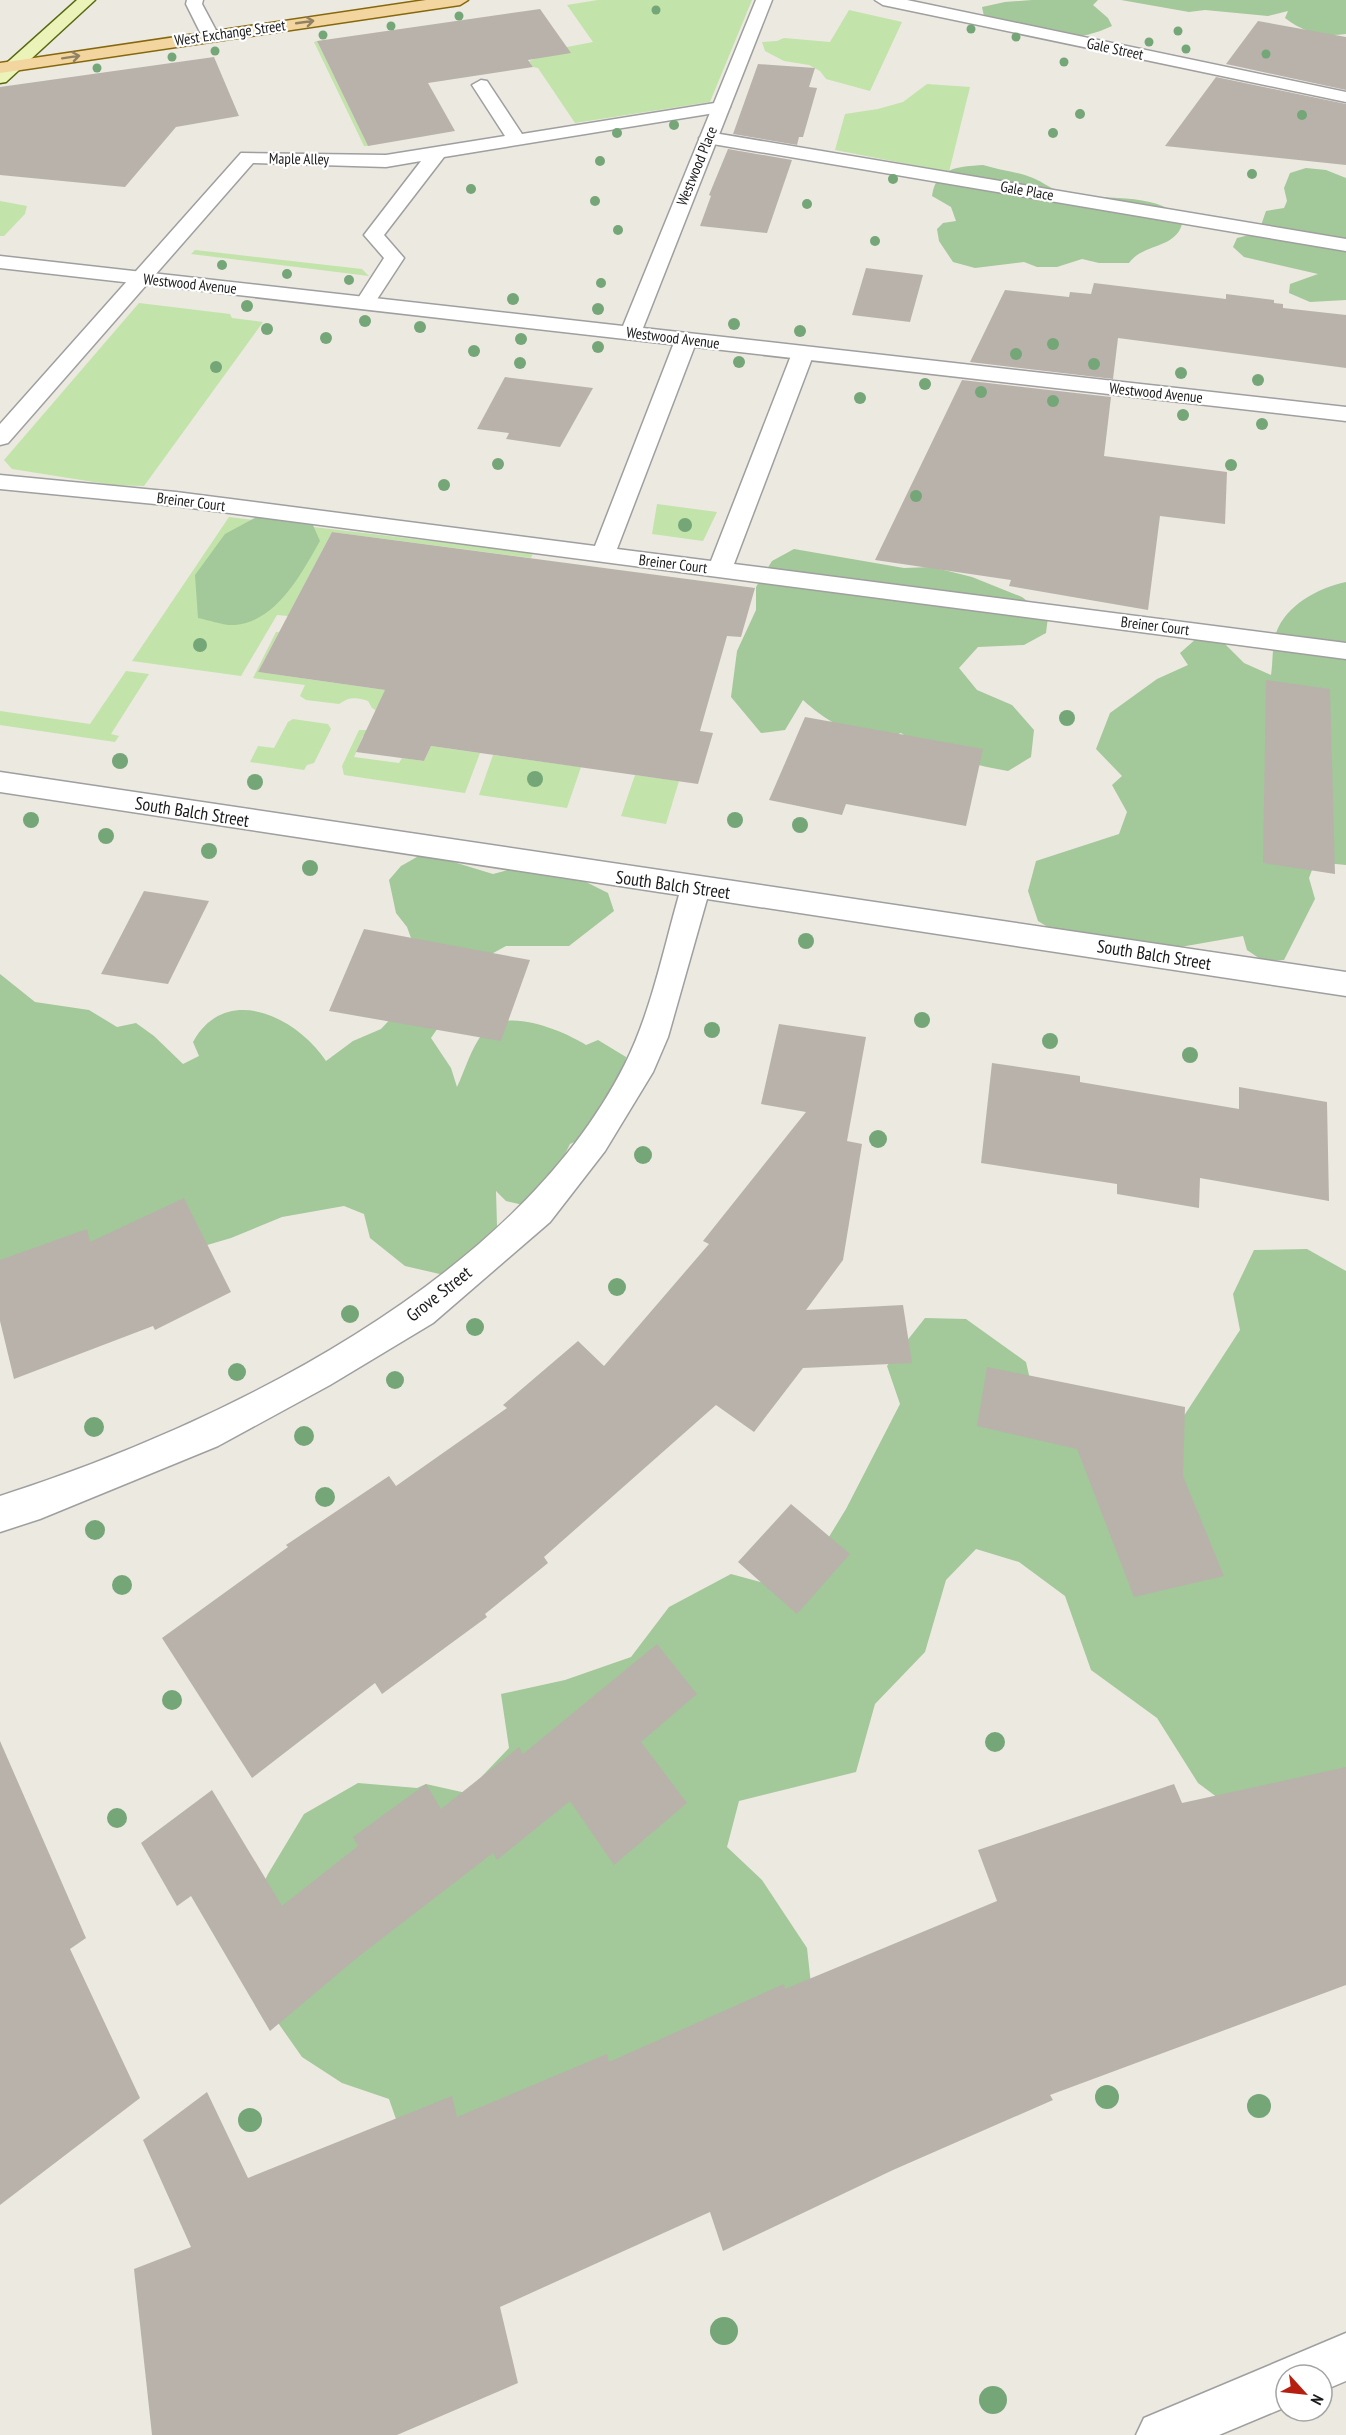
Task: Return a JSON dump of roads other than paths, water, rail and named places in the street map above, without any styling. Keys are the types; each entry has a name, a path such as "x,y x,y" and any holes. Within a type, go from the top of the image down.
{"main road":[{"path":"4,70 87,0"},
{"name":"West Exchange Street","path":"4,70 210,36 460,0"}],"street":[{"path":"195,0 194,4 210,36"},
{"name":"Westwood Place","path":"631,333 764,0"},
{"name":"Gale Street","path":"883,0 919,3 1346,97"},
{"path":"481,85 517,140"},
{"name":"Maple Alley","path":"0,438 248,157 386,161 721,108"},
{"name":"Gale Place","path":"708,138 1346,245"},
{"path":"365,303 394,258 374,236 438,152"},
{"name":"Westwood Avenue","path":"0,262 1346,414"},
{"path":"603,555 686,340"},
{"path":"720,569 803,353"},
{"name":"Breiner Court","path":"0,482 176,499 1346,651"},
{"name":"South Balch Street","path":"0,782 696,889 910,918 1346,984"},
{"name":"Grove Street","path":"0,1514 62,1493 204,1434 318,1374 421,1312 538,1212 594,1142 637,1072 653,1037 696,889"},
{"path":"1332,2363 1346,2357"},
{"path":"1161,2435 1274,2387"}]}
